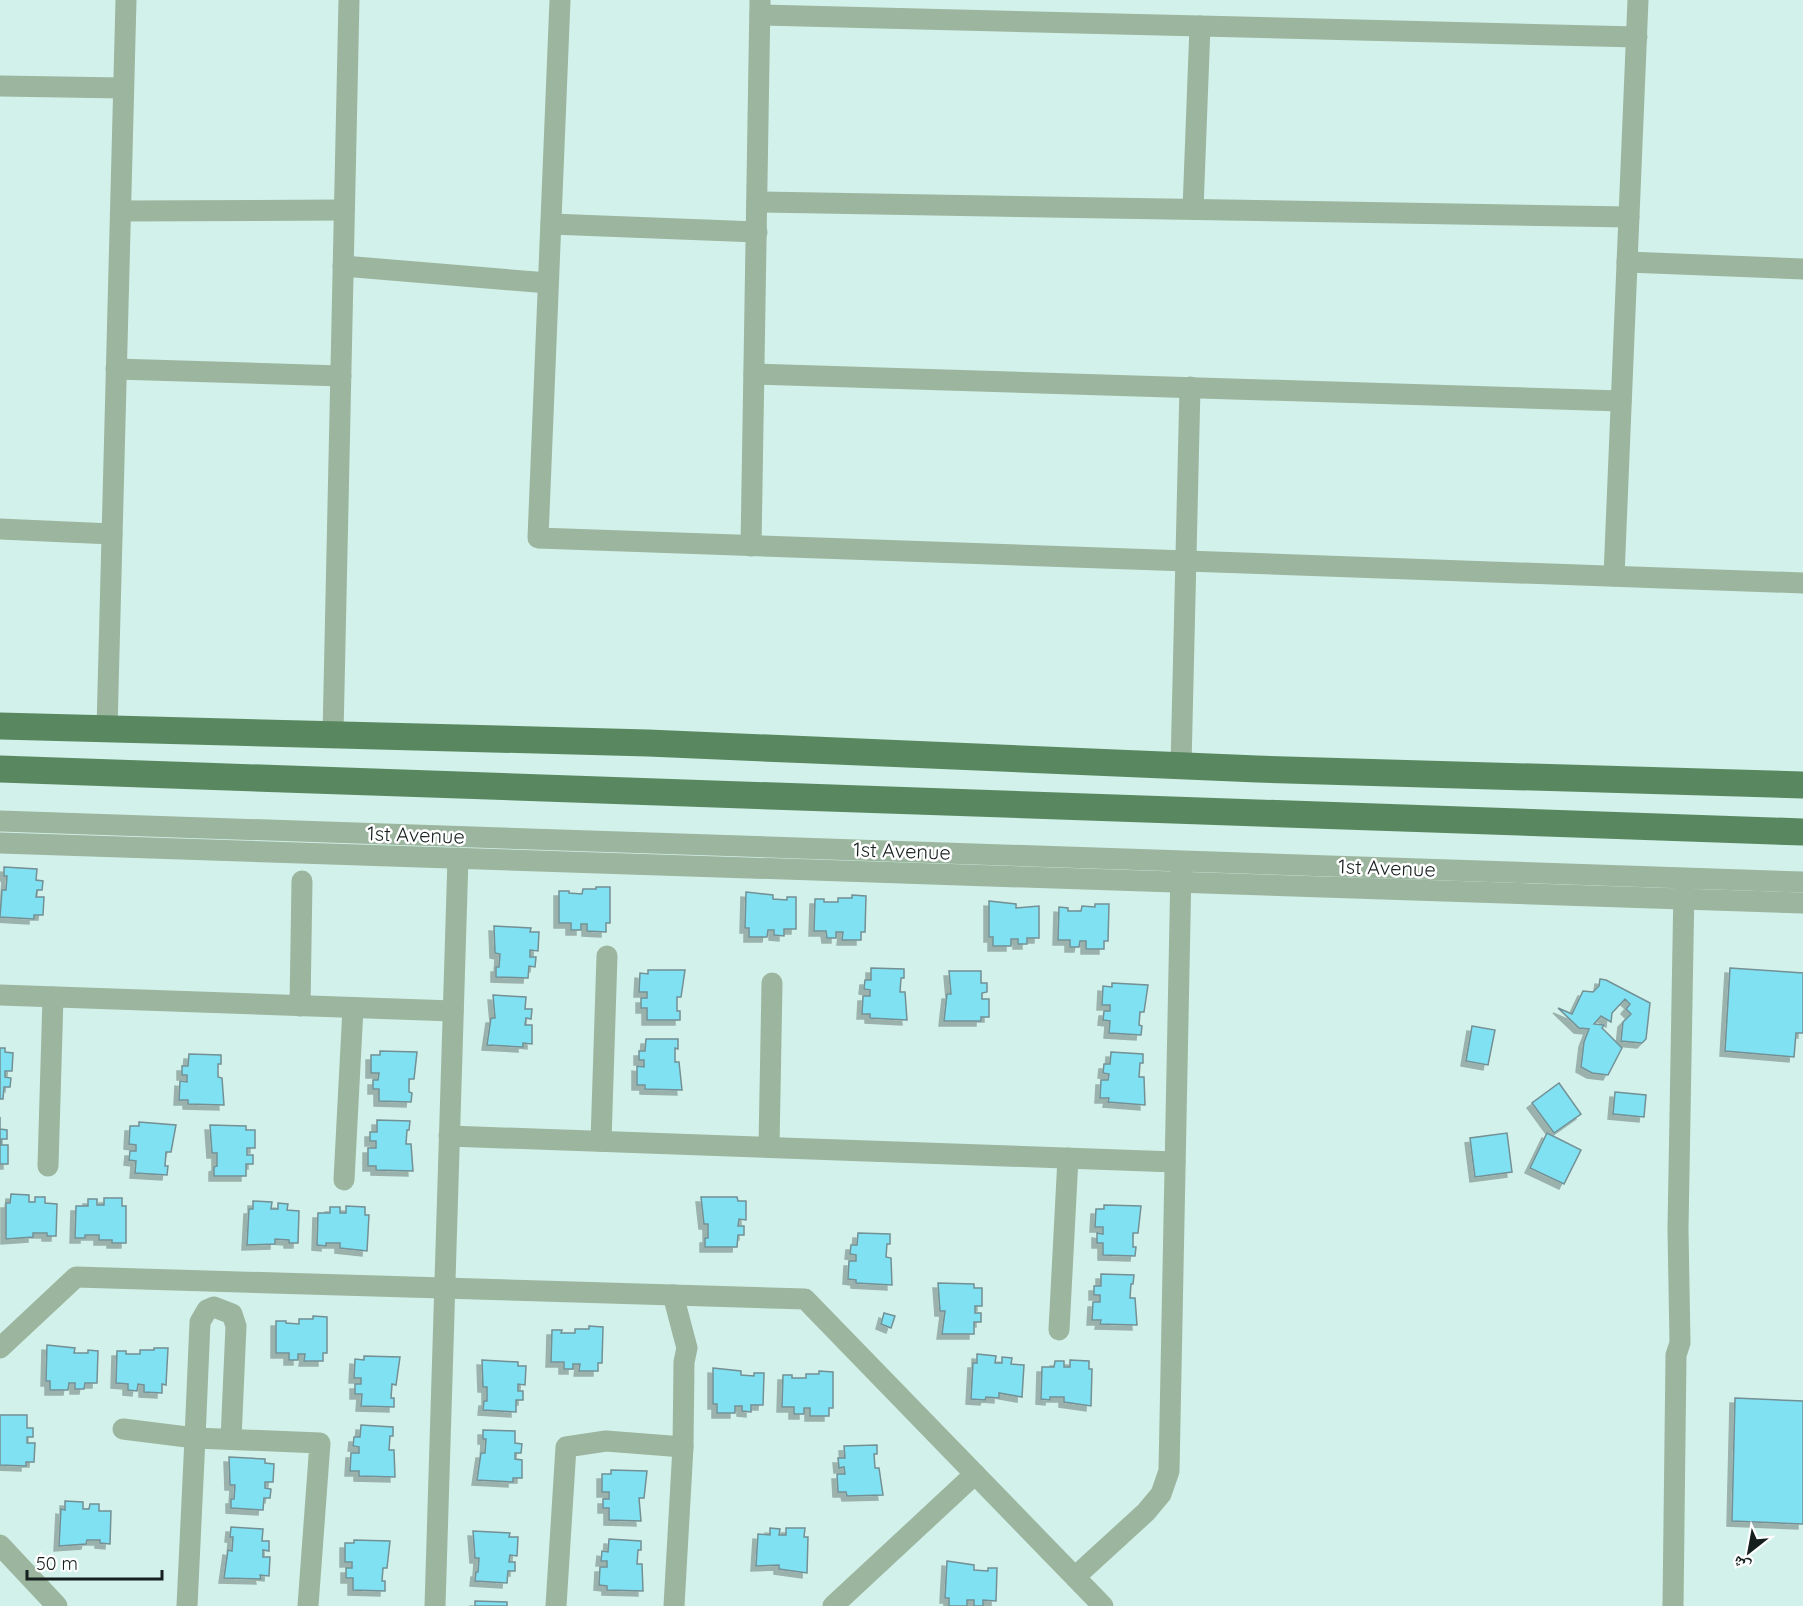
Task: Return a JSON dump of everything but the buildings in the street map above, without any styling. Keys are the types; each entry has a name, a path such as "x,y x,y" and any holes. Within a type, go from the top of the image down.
{"main road":[{"path":"0,726 648,743 1181,766 1803,785"},
{"path":"0,769 1803,832"}],"street":[{"path":"107,729 126,0"},
{"path":"333,735 348,0"},
{"path":"560,0 538,538 1803,583"},
{"path":"1614,576 1638,0"},
{"path":"752,546 760,7 1200,26 1637,37"},
{"path":"1193,209 1200,26"},
{"path":"0,87 123,88"},
{"path":"757,202 1629,217"},
{"path":"121,211 344,210"},
{"path":"550,224 757,232"},
{"path":"1627,262 1803,269"},
{"path":"343,266 548,283"},
{"path":"116,369 341,376"},
{"path":"754,374 1621,401"},
{"path":"1181,766 1190,387"},
{"path":"0,529 112,534"},
{"name":"1st Avenue","path":"0,821 1803,882"},
{"name":"1st Avenue","path":"0,843 1803,903"},
{"path":"435,1606 458,858"},
{"path":"1076,1578 1146,1512 1161,1494 1169,1471 1181,861"},
{"path":"1673,1606 1676,1355 1680,1343 1678,1229 1684,878"},
{"path":"300,1006 302,881"},
{"path":"601,1141 607,956"},
{"path":"769,1147 772,983"},
{"path":"0,995 453,1011"},
{"path":"48,1166 53,997"},
{"path":"344,1180 353,1008"},
{"path":"449,1136 1175,1162"},
{"path":"1059,1330 1068,1158"},
{"path":"0,1348 76,1276 805,1299 1103,1606"},
{"path":"673,1295 687,1348 684,1362 683,1448 674,1606"},
{"path":"188,1606 200,1322 207,1310 214,1307 232,1314 236,1326 231,1440"},
{"path":"123,1429 195,1438 320,1443 308,1606"},
{"path":"556,1606 566,1447 606,1441 683,1448"},
{"path":"833,1606 975,1474"},
{"path":"0,1545 57,1606"}]}
